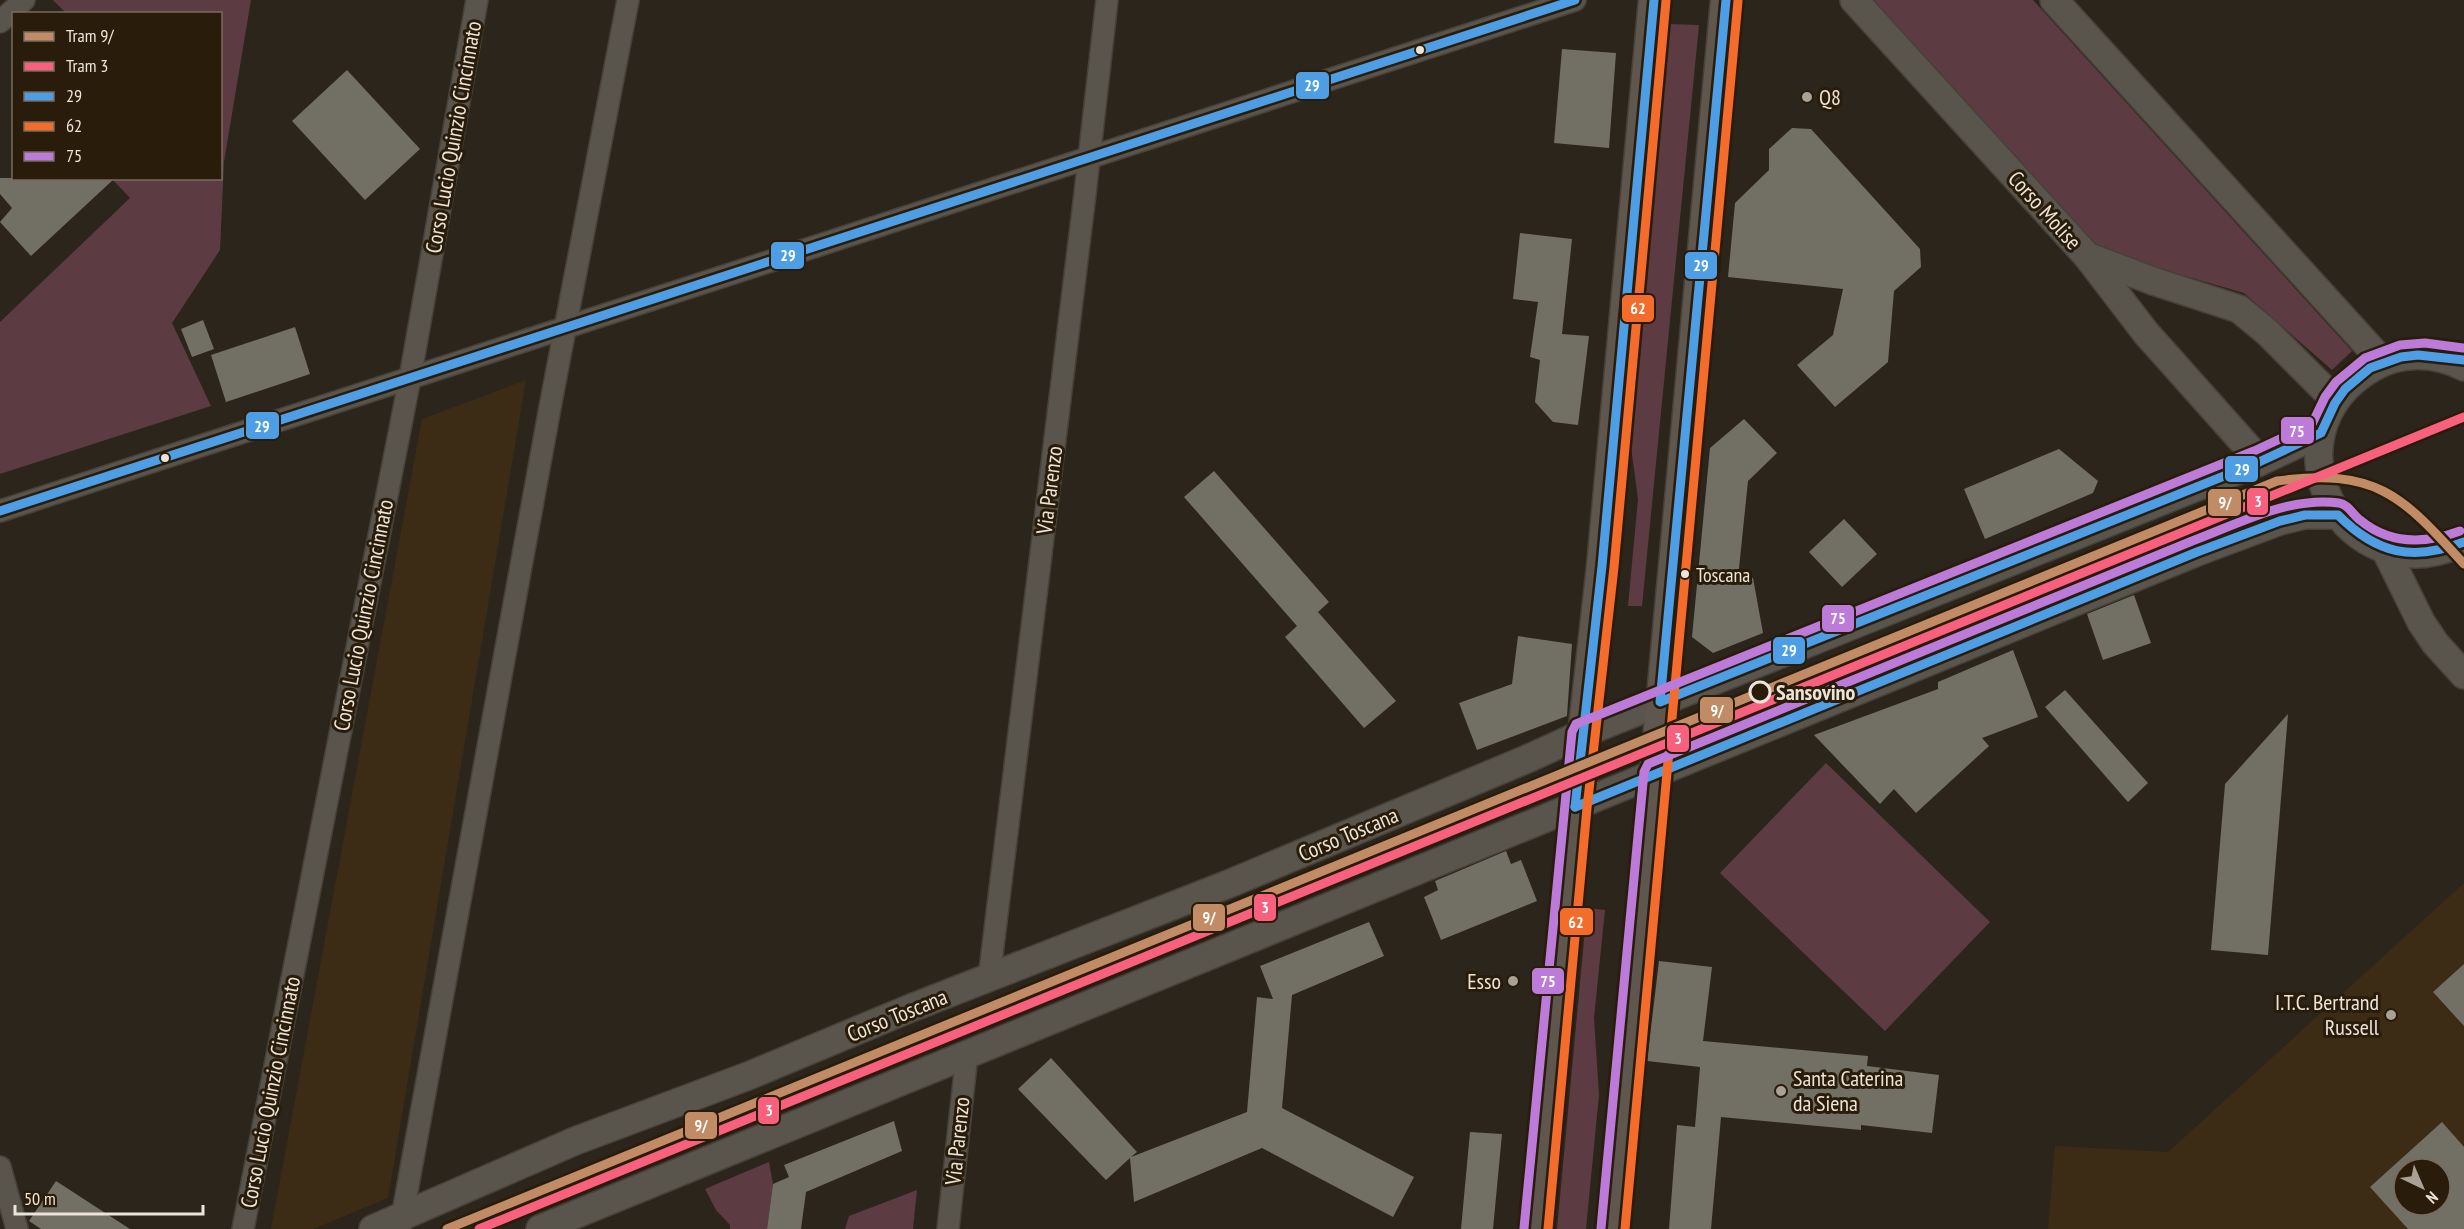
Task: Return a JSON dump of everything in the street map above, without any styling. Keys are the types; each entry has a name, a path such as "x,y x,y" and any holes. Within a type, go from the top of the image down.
{"main road":[{"path":"1536,1229 1575,807 1602,567 1654,0"},
{"path":"1613,1229 1726,0"}],"street":[{"path":"0,22 24,0"},
{"name":"Corso Lucio Quinzio Cincinnato","path":"243,1229 410,378 477,0"},
{"path":"401,1223 565,328 628,0"},
{"name":"Via Parenzo","path":"989,979 1090,157 1107,0"},
{"path":"0,511 1575,0"},
{"name":"Corso Molise","path":"1854,0 2087,256 2153,281 2239,309 2267,332 2335,400"},
{"path":"2054,0 2383,362"},
{"path":"2087,256 2140,326 2259,462"},
{"path":"2461,363 2418,355 2383,362 2357,378 2335,400 2320,433 2320,477 2338,515 2361,538 2385,549 2425,554 2464,542"},
{"name":"Corso Toscana","path":"373,1229 401,1223 575,1141 748,1076 911,1008 1236,880 1584,733 2259,462 2320,433"},
{"path":"540,1229 2208,548 2297,517 2338,515"},
{"path":"2385,549 2421,622 2435,643 2464,675"},
{"name":"Via Parenzo","path":"948,1229 967,1054"},
{"path":"0,1167 17,1229"}],"shaded area":[{"path":"53,0 251,0 224,162 220,250 172,323 211,406 0,474 0,322 130,198 113,180 222,180 222,12 65,12"},
{"path":"1869,0 2033,0 2352,351 2332,370 2244,293 2095,250"},
{"path":"1669,24 1699,25 1642,606 1628,606 1638,499 1631,447"},
{"path":"526,380 388,1198 313,1229 271,1229 422,419"},
{"path":"1826,763 1990,922 1885,1031 1720,873"},
{"name":"I.T.C. Bertrand Russell","path":"2464,883 2464,1229 2048,1229 2055,1146 2168,1152"},
{"path":"1587,908 1605,910 1594,1018 1599,1095 1586,1229 1557,1229"},
{"path":"769,1162 773,1184 767,1229 730,1229 730,1225 716,1210 705,1189"},
{"path":"917,1190 913,1229 845,1229 849,1216"}],"building":[{"path":"1562,49 1616,53 1609,148 1554,143"},
{"path":"347,70 420,149 365,200 292,121"},
{"path":"1792,128 1811,129 1920,249 1921,267 1894,291 1888,362 1835,407 1797,365 1833,335 1843,289 1728,277 1735,203 1769,170 1769,149"},
{"path":"0,178 113,180 31,256 0,222 12,208 0,194"},
{"path":"1520,233 1572,239 1562,334 1589,336 1578,425 1553,422 1535,402 1540,360 1530,357 1538,302 1513,299"},
{"path":"203,320 214,349 192,357 181,329"},
{"path":"295,327 310,374 226,402 211,355"},
{"path":"1744,419 1777,453 1748,481 1738,578 1753,578 1763,633 1713,653 1692,637 1710,448"},
{"path":"2059,449 2098,481 2093,493 1985,539 1964,489"},
{"path":"1214,471 1329,602 1318,612 1396,701 1364,728 1285,637 1297,626 1184,497"},
{"path":"1844,519 1877,554 1842,587 1809,552"},
{"path":"2134,595 2151,643 2103,660 2087,614"},
{"path":"1518,636 1572,644 1567,716 1477,750 1459,703 1512,684"},
{"path":"2013,650 2038,717 1982,738 1989,746 1916,813 1894,789 1880,804 1814,735 1938,689 1938,682"},
{"path":"2065,690 2148,783 2128,802 2045,707"},
{"path":"2288,714 2268,955 2211,950 2225,784"},
{"path":"1506,851 1511,864 1521,860 1537,901 1441,940 1424,897 1438,890 1435,881"},
{"path":"1369,922 1384,956 1292,995 1282,1108 1414,1177 1393,1217 1262,1148 1134,1202 1130,1158 1106,1180 1018,1089 1051,1058 1137,1152 1131,1157 1247,1112 1257,997 1273,999 1260,966"},
{"path":"1659,961 1712,967 1703,1041 1868,1056 1867,1066 1939,1075 1932,1133 1861,1125 1861,1130 1721,1117 1711,1229 1669,1229 1677,1125 1695,1127 1700,1067 1647,1061"},
{"path":"2464,964 2464,1026 2433,992"},
{"path":"894,1121 902,1151 806,1192 801,1229 767,1229 773,1184 789,1177 784,1165"},
{"path":"2442,1122 2464,1147 2464,1229 2408,1229 2397,1217 2452,1217 2452,1157 2403,1157"},
{"path":"1470,1132 1502,1134 1493,1229 1461,1229"},
{"path":"2392,1167 2392,1211 2370,1187"},
{"path":"56,1181 130,1229 41,1229 29,1221"}],"tram line":[{"name":"3","path":"479,1229 2464,417"},
{"name":"9/","path":"447,1229 2277,481 2311,478 2339,479 2363,483 2384,491 2422,520 2464,564"}],"transit line":[{"name":"29","path":"0,511 1575,0"},
{"name":"29","path":"1575,807 1602,566 1654,0"},
{"name":"29","path":"1726,0 1660,702 2259,462 2321,433 2335,403 2345,389 2370,368 2401,357 2418,355 2464,360"},
{"name":"62","path":"1548,1229 1587,808 1614,567 1666,1"},
{"name":"62","path":"1625,1229 1738,1"},
{"name":"75","path":"1524,1228 1572,732 1576,724 2254,451 2312,424 2325,397 2336,382 2365,358 2400,345 2425,343 2463,348"},
{"name":"75","path":"1601,1228 1644,772 1648,764 2192,541 2283,507 2320,502 2339,503 2371,528 2383,534 2408,540 2434,538 2460,531"},
{"name":"29","path":"1575,807 2197,552 2280,521 2305,515 2338,515 2367,538 2382,546 2412,553 2428,552 2464,542"}],"place":[{"name":"Q8","path":"1807,97"},
{"name":"Toscana","path":"1685,574"},
{"name":"Sansovino","path":"1760,692"},
{"name":"Esso","path":"1513,981"},
{"name":"I.T.C. Bertrand Russell","path":"2391,1015"},
{"name":"Santa Caterina da Siena","path":"1781,1091"}]}
